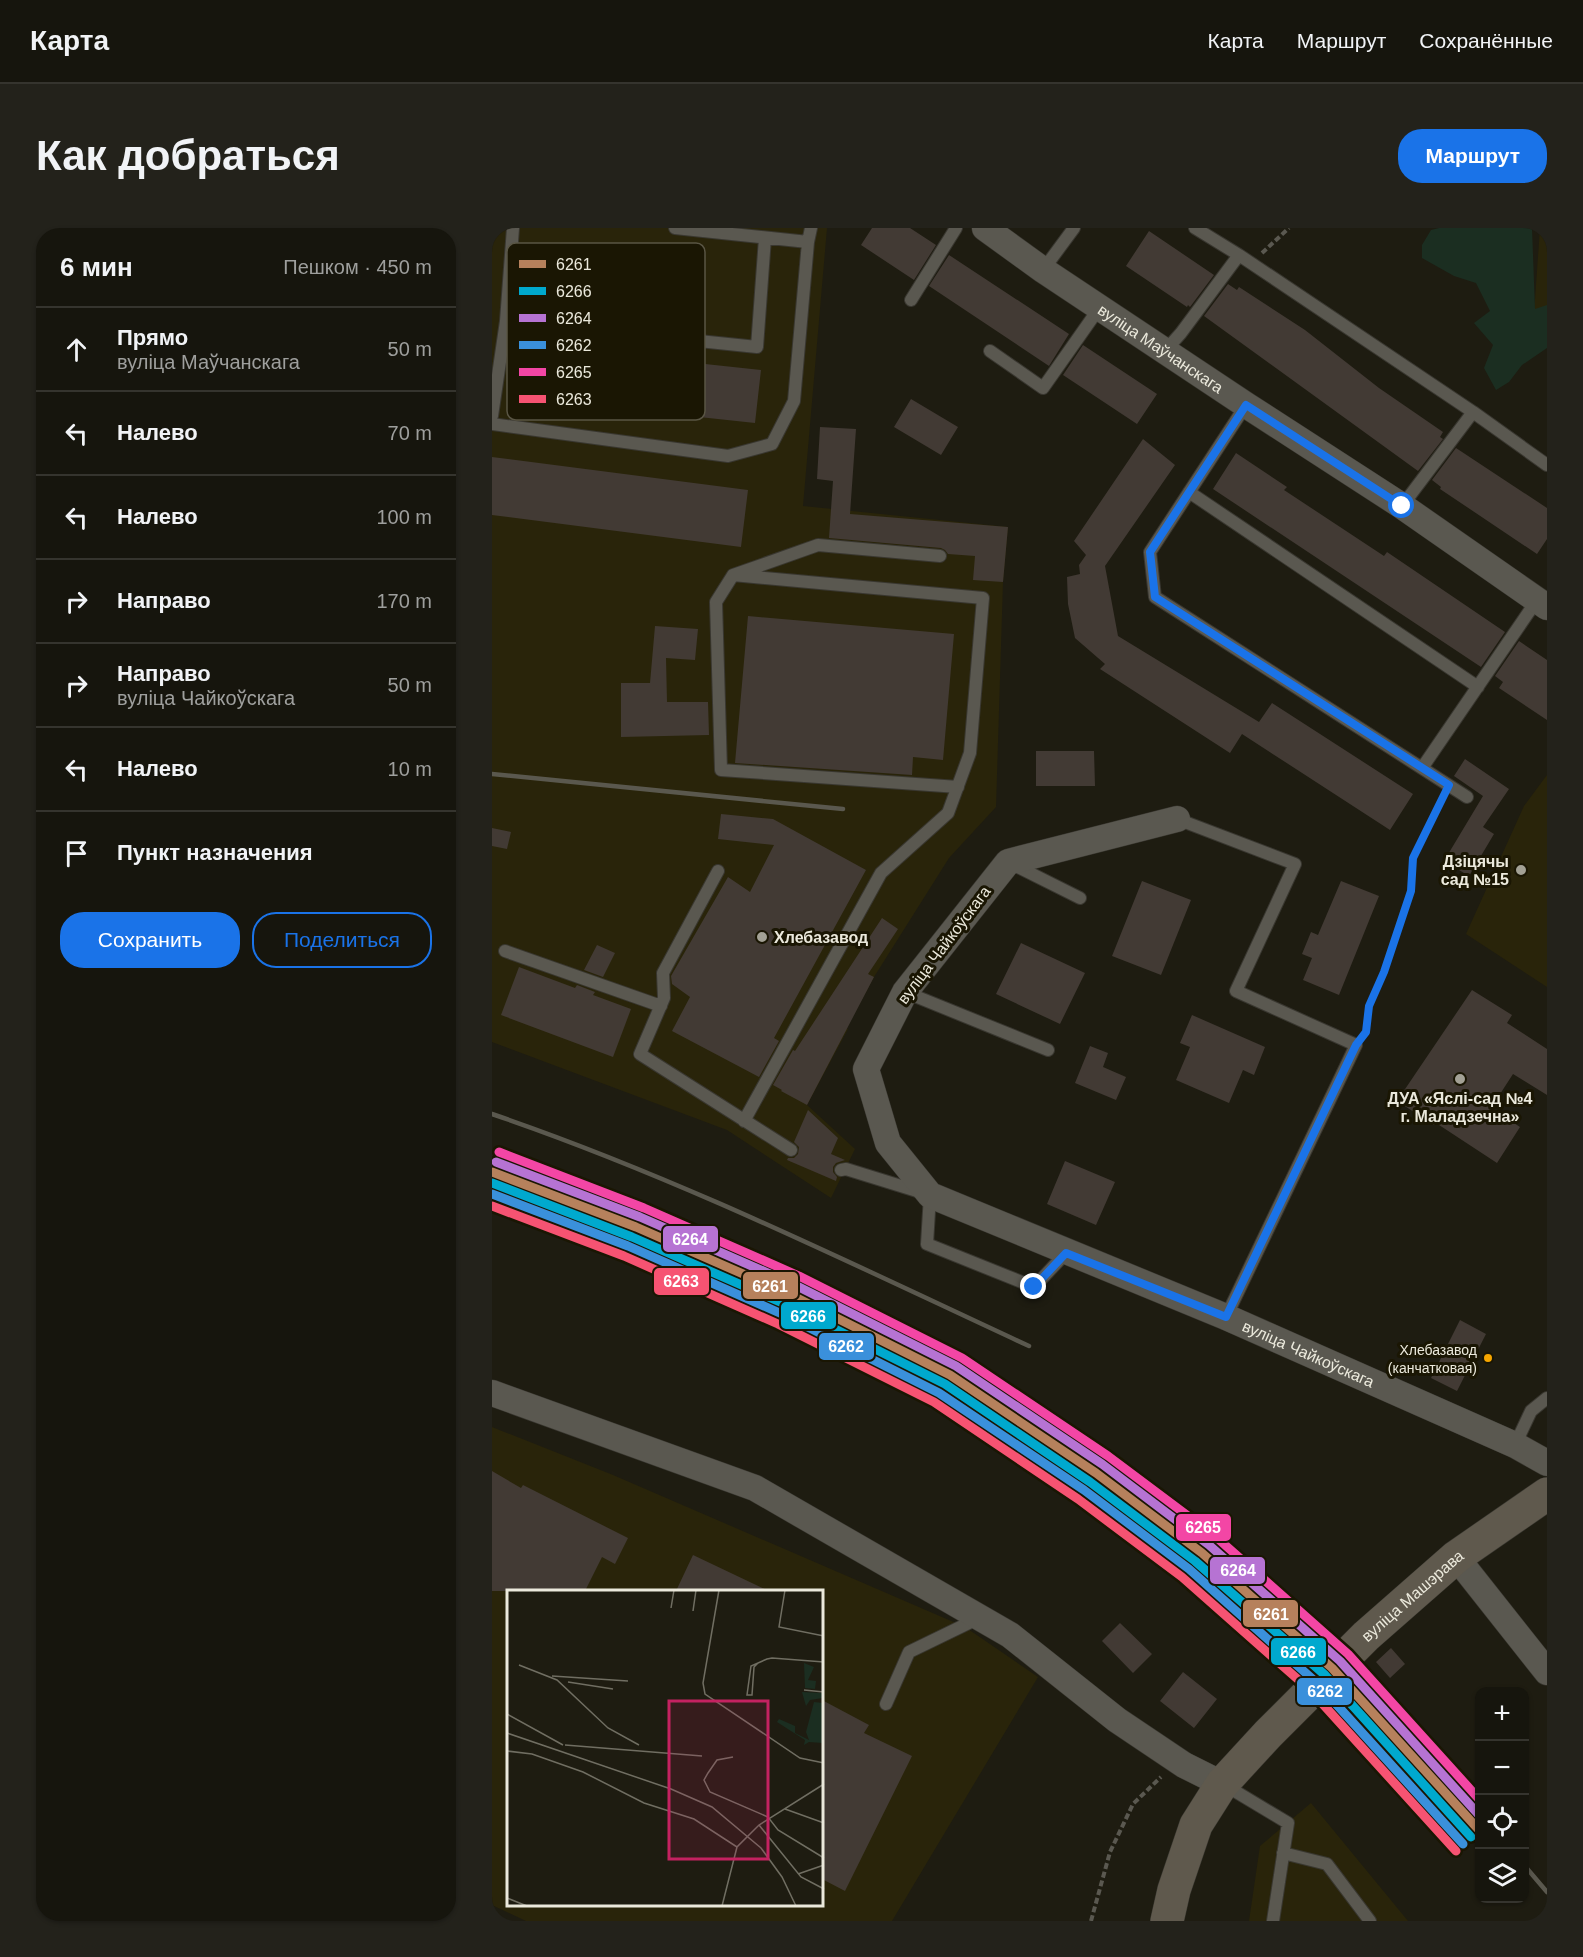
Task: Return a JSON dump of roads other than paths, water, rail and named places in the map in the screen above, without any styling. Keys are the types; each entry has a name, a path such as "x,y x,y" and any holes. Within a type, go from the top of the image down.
{"main road":[{"name":"вуліца Машэрава","path":"1170,1906 1196,1825 1222,1784 1332,1668 1366,1636 1456,1557 1547,1494"}],"street":[{"name":"вуліца Маўчанскага","path":"985,228 1043,270 1402,506 1542,603"},
{"path":"1008,862 1177,819"},
{"name":"вуліца Чайкоўскага","path":"1008,862 905,992 866,1069 888,1143 930,1196 1226,1317 1515,1445 1547,1463"},
{"path":"492,1393 755,1488 1010,1635 1117,1720 1184,1765 1222,1784"},
{"path":"1456,1557 1547,1672"}],"lane":[{"path":"512,243 513,228"},
{"path":"675,228 808,242"},
{"path":"492,424 728,456 772,444 794,400 811,228"},
{"path":"911,300 956,228"},
{"path":"1043,270 1074,228"},
{"path":"1195,228 1473,412 1547,465"},
{"path":"705,341 757,346 765,238"},
{"path":"1165,351 1239,255"},
{"path":"990,351 1043,388 1100,307"},
{"path":"492,416 507,308"},
{"path":"1246,405 1150,552 1155,597 1467,797"},
{"path":"1402,506 1473,412"},
{"path":"1189,492 1478,687"},
{"path":"940,556 818,545 734,575 716,602 721,770 958,787"},
{"path":"734,575 983,598 970,753 948,813 881,873 744,1121"},
{"path":"1422,768 1478,687 1542,603"},
{"path":"1177,819 1295,864 1236,991 1356,1045 1226,1317"},
{"path":"1008,862 1080,897"},
{"path":"718,871 663,973 664,998 640,1054 791,1150"},
{"path":"505,951 661,1006"},
{"path":"905,992 1048,1050"},
{"path":"841,1170 846,1169 930,1196 927,1244 1034,1287 1066,1253"},
{"path":"1515,1445 1532,1412 1547,1398"},
{"path":"886,1704 909,1652 980,1618"},
{"path":"1222,1784 1288,1823 1273,1921"},
{"path":"1283,1853 1327,1864 1370,1921"}],"railway":[{"path":"492,774 843,809"},
{"path":"492,1114 697,1193 1029,1346"},
{"path":"492,1158 641,1215 796,1283 955,1365 1103,1463 1210,1545 1343,1658 1475,1806"},
{"path":"1529,1871 1547,1892"}],"place":[{"name":"Дзіцячы сад №15","path":"1521,870"},
{"name":"Хлебазавод","path":"762,937"},
{"name":"ДУА «Яслі-сад №4 г. Маладзечна»","path":"1460,1079"},
{"name":"Хлебазавод (канчатковая)","path":"1488,1358"}]}
